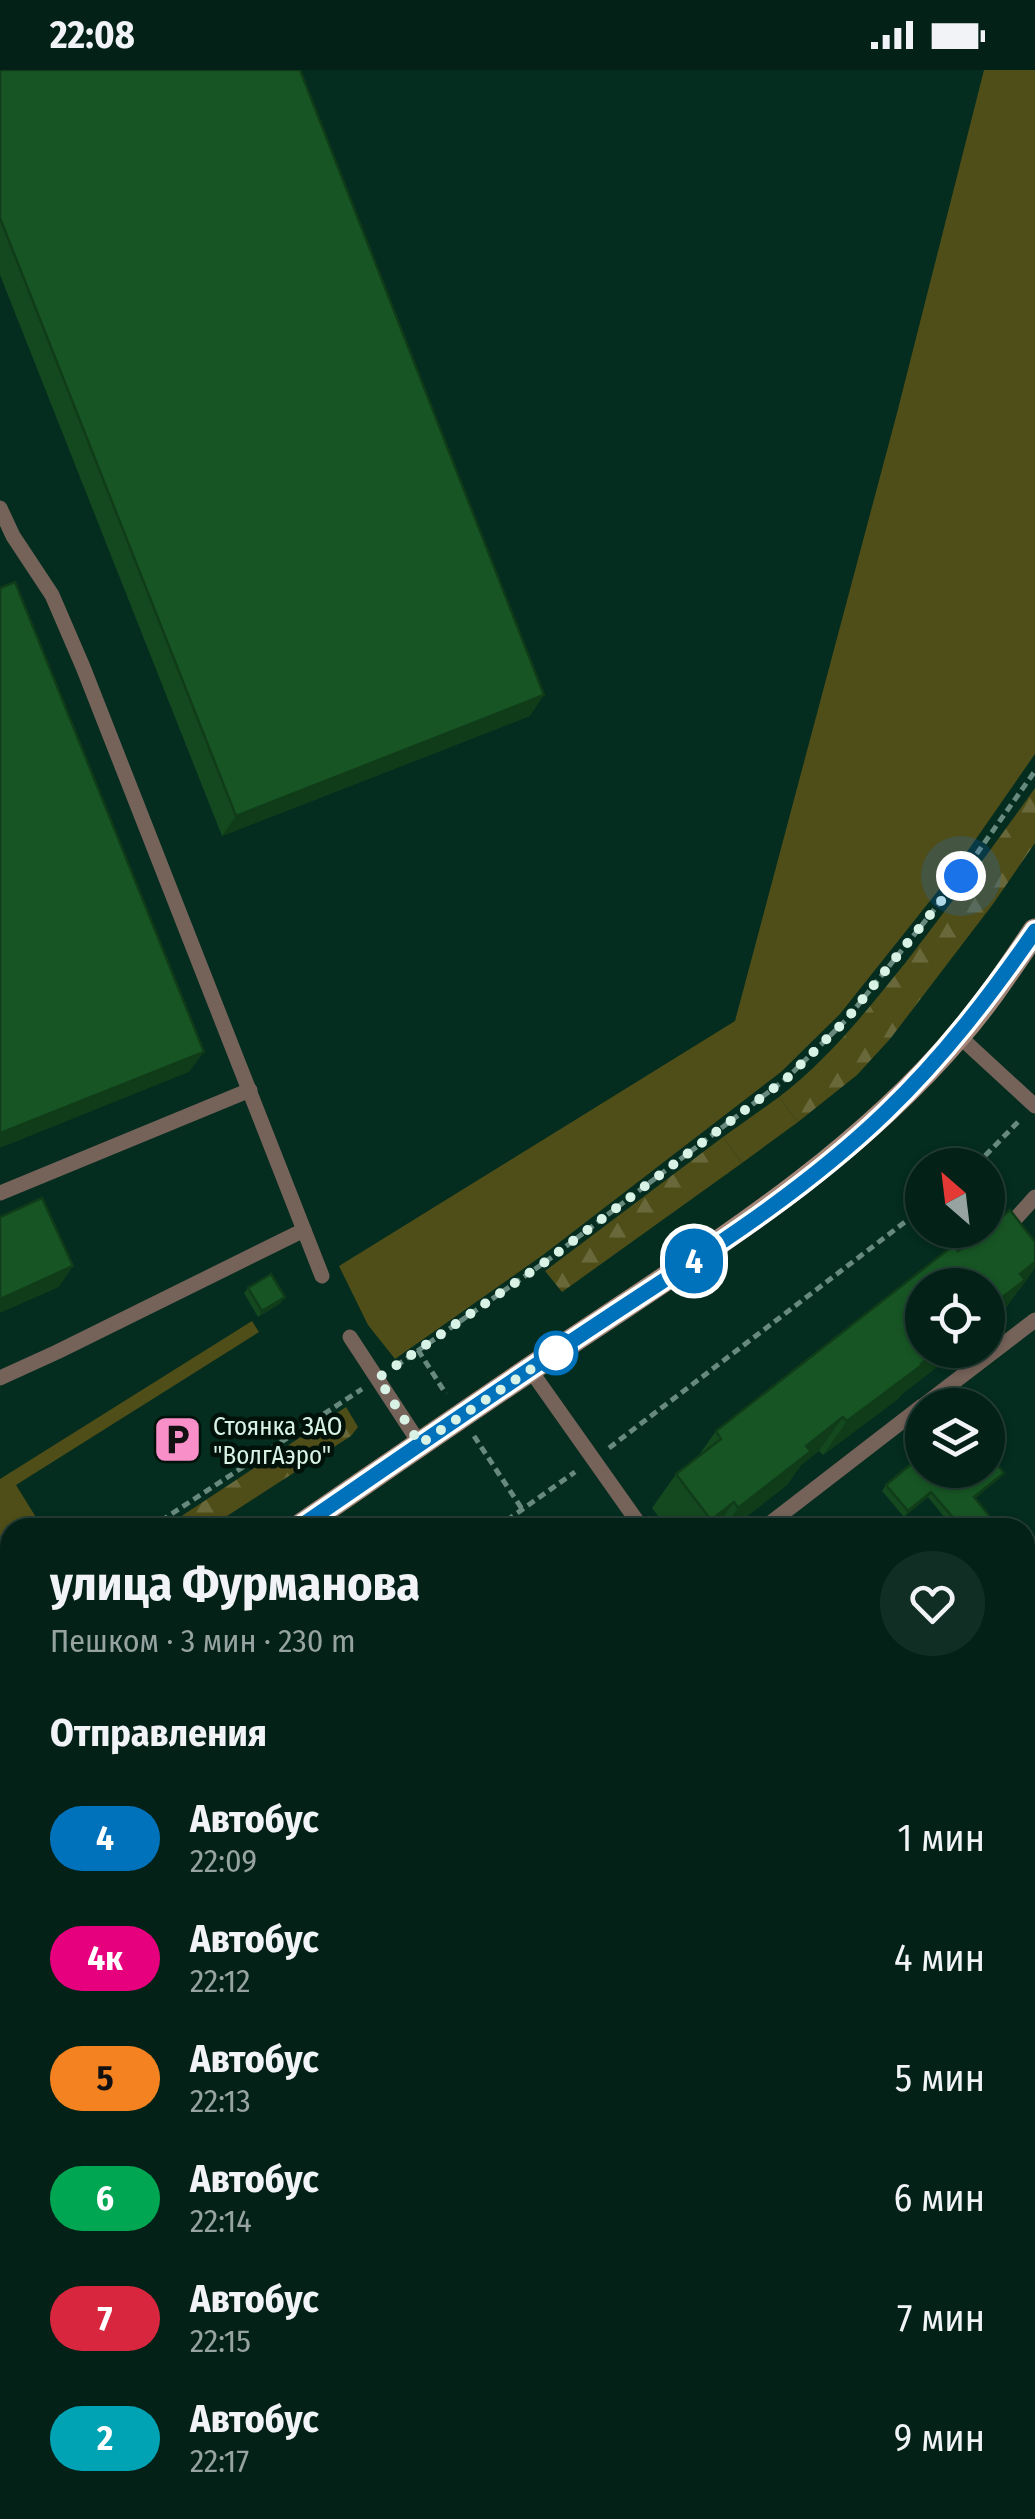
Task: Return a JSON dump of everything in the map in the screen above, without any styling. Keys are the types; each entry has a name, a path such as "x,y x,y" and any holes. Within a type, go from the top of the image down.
{"main road":[{"path":"313,1518 677,1274 800,1185 884,1114 959,1036 1035,931"}],"lane":[{"path":"0,508 6,538 52,595 83,667 322,1276"},
{"path":"959,1036 1035,1105"},
{"path":"0,1193 250,1090"},
{"path":"1035,1197 1008,1227 1035,1256"},
{"path":"0,1378 304,1230"},
{"path":"946,1388 1035,1320"},
{"path":"350,1337 420,1444"},
{"path":"530,1370 635,1518"},
{"path":"777,1518 905,1420"}],"path":[{"path":"165,1518 548,1260 787,1078 858,1005 961,876 1035,771"},
{"path":"993,1148 1035,1105"},
{"path":"510,1518 633,1431 905,1222"}],"green space":[{"path":"984,70 1035,70 1035,754 953,872 840,1014 781,1072 543,1255 395,1359 368,1325 339,1266 735,1021"},
{"path":"1035,788 1035,843 993,904 890,1039 857,1075 798,1122 779,1097 831,1050 877,998"},
{"path":"779,1097 798,1122 742,1163 723,1137"},
{"path":"723,1137 742,1163 562,1292 545,1271"},
{"path":"252,1321 259,1332 16,1485 36,1518 0,1518 0,1479"},
{"path":"346,1407 358,1427 351,1436 224,1518 179,1518"}],"building":[{"path":"0,70 300,70 544,695 236,816 0,218"},
{"path":"15,582 204,1052 0,1133 0,588"},
{"path":"42,1198 73,1266 0,1299 0,1217"},
{"path":"1010,1210 1035,1242 1035,1262 1020,1274 1025,1280 1005,1295 1005,1268 925,1268 950,1248 1005,1248 1005,1214"},
{"path":"271,1274 285,1297 262,1311 248,1288"},
{"path":"905,1283 905,1368 918,1368 847,1421 843,1417 806,1446 811,1451 738,1508 734,1502 709,1518 676,1474 721,1439 716,1431"},
{"path":"905,1469 905,1488 985,1488 974,1497 991,1518 953,1518 931,1492 908,1511 886,1485"}],"bus line":[{"name":"4","path":"313,1518 677,1274 800,1185 884,1114 959,1036 1035,931"}],"place":[{"name":"Стоянка ЗАО \"ВолгАэро\"","path":"178,1440"}],"route":[{"path":"556,1353 420,1444 378,1378 548,1260 787,1078 846,1020 961,876"}]}
